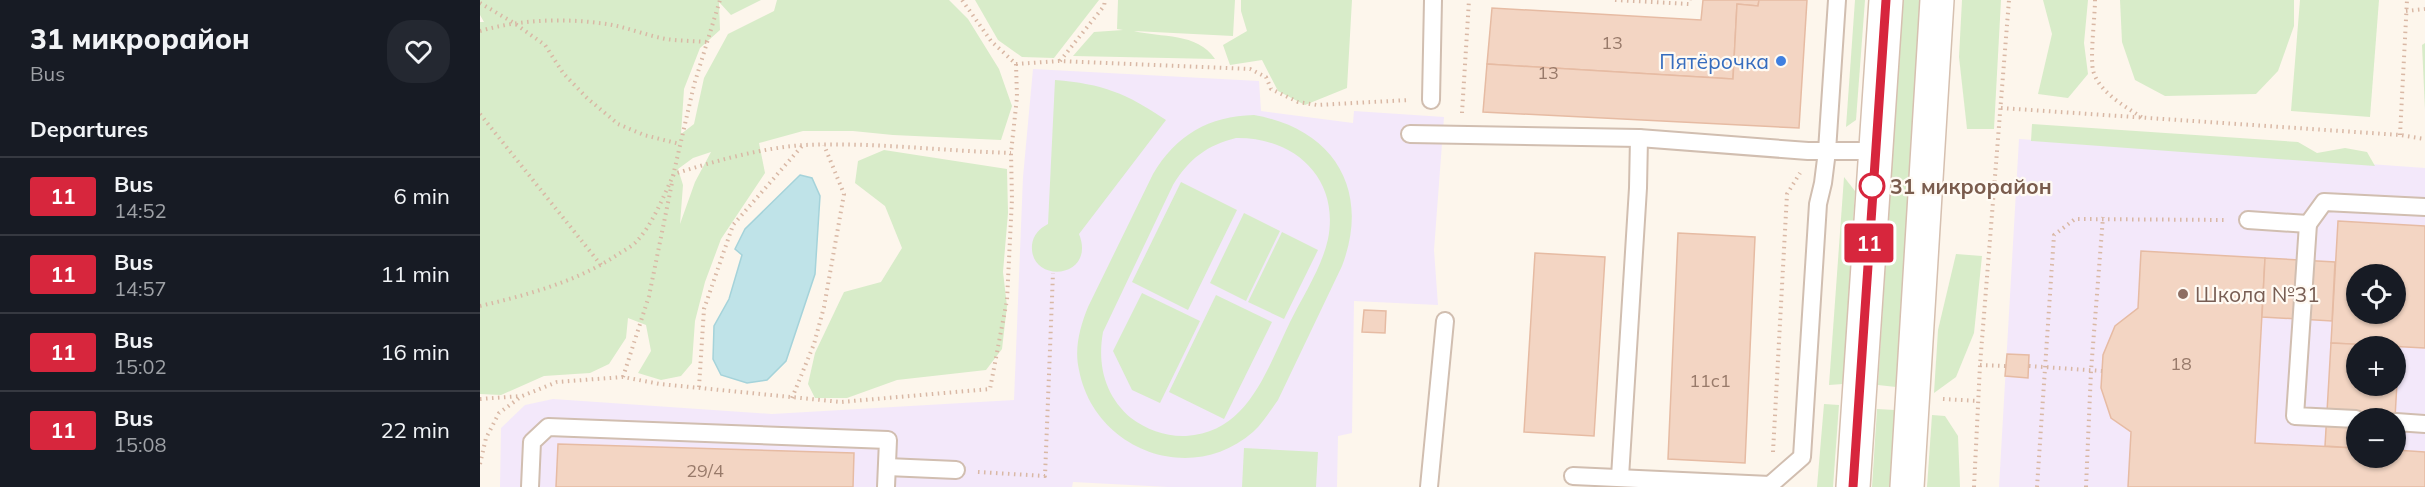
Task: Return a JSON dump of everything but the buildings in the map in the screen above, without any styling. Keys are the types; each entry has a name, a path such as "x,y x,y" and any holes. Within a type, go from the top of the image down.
{"main road":[{"path":"1853,487 1886,0"},
{"path":"1907,487 1937,0"}],"lane":[{"path":"1431,100 1433,0"},
{"path":"1573,476 1770,485 1802,457 1818,204 1827,152 1837,0"},
{"path":"1410,134 1639,138 1827,152 1875,151"},
{"path":"1620,477 1639,138"},
{"path":"2346,419 2295,416 2308,224 2324,202 2425,207"},
{"path":"2248,220 2308,224"},
{"path":"1429,487 1445,321"},
{"path":"2406,423 2425,424"},
{"path":"530,487 532,442 548,427 888,440 886,487"},
{"path":"887,467 956,470"}],"path":[{"path":"623,377 649,296 694,85 720,0"},
{"path":"480,464 486,438 499,414 522,396 557,382 623,377 660,384 841,402 990,389 1006,300 1012,200 1011,153 1017,97 1016,64 991,41 962,0"},
{"path":"1059,61 1104,6 1105,0"},
{"path":"1461,134 1469,0"},
{"path":"1615,0 1689,4 1690,0"},
{"path":"1974,487 1980,364 2009,0"},
{"path":"2096,0 2093,70 2102,86 2144,119"},
{"path":"2400,135 2407,0"},
{"path":"480,3 514,23 544,45 563,73 587,99 618,124 644,135 680,144"},
{"path":"2406,11 2425,9"},
{"path":"480,31 514,23 550,20 599,23 632,29 665,39 708,42"},
{"path":"1016,64 1059,61 1250,69 1266,77 1271,89 1298,102 1317,105 1431,100"},
{"path":"2001,108 2400,135 2425,140"},
{"path":"480,114 601,265"},
{"path":"480,306 519,297 570,279 601,265 635,243 656,212 674,174 740,156 802,145 1011,153"},
{"path":"699,387 704,309 734,225 802,145"},
{"path":"792,398 814,344 824,307 844,194 824,145"},
{"path":"2086,487 2091,371 2103,217"},
{"path":"2037,487 2054,235 2075,219 2103,217 2248,220"},
{"path":"956,470 1045,476 1053,273"},
{"path":"1980,364 2006,366"},
{"path":"2029,366 2102,371"},
{"path":"480,399 522,396"}],"shaded area":[{"path":"1033,69 1259,81 1261,111 1353,123 1354,111 1444,117 1434,250 1438,305 1354,301 1352,433 1338,436 1337,487 1168,487 1073,482 1072,487 500,487 501,428 525,405 553,399 772,414 1014,400 1023,177"},
{"name":"Школа №31","path":"2019,139 2425,168 2425,487 1999,487"}],"green space":[{"path":"480,0 761,0 731,15 719,2 720,30 700,48 684,89 681,134 694,124 704,78 728,34 774,11 777,0 949,0 968,19 999,69 1012,106 1001,140 853,131 803,131 759,143 765,173 721,239 705,282 695,321 692,363 681,376 661,380 638,373 651,351 646,325 628,318 626,338 609,364 590,373 544,376 501,395 480,394 480,22 484,22 480,15","holes":["711,152 695,182 680,224 683,185 678,169 693,158"]},
{"path":"975,0 1099,0 1054,58 1022,57 998,40"},
{"path":"1118,0 1235,0 1233,36 1134,31 1189,40 1199,44 1215,59 1073,56 1094,32 1123,30 1117,29"},
{"path":"1241,0 1352,0 1347,88 1305,105 1278,91 1262,60 1230,65 1223,45 1247,31 1241,11"},
{"path":"1855,0 1865,0 1856,120 1846,127"},
{"path":"1902,0 1920,0 1896,387 1878,385"},
{"path":"1962,0 2001,0 1994,129 1967,129 1959,57"},
{"path":"2043,0 2088,0 2084,43 2088,74 2068,98 2038,94 2052,34"},
{"path":"2120,0 2294,0 2294,26 2278,71 2256,94 2165,96 2135,80 2122,42"},
{"path":"2300,0 2379,0 2370,117 2291,111"},
{"path":"2425,43 2425,110 2422,45"},
{"path":"1055,80 1087,84 1114,91 1166,120 1079,234 1082,249 1079,260 1071,268 1061,271 1050,271 1041,266 1034,258 1032,245 1037,232 1048,224"},
{"path":"1254,115 1282,122 1306,134 1325,149 1339,167 1348,189 1352,212 1350,238 1342,266 1278,400 1263,421 1253,432 1228,448 1201,457 1174,457 1148,451 1124,439 1104,421 1088,398 1079,370 1077,354 1079,338 1088,307 1162,160 1183,138 1195,130 1222,119","holes":["1236,138 1277,145 1294,153 1308,165 1319,180 1327,197 1330,217 1325,250 1317,271 1263,378 1240,411 1225,424 1207,432 1186,436 1157,432 1131,418 1109,390 1102,368 1103,332 1173,185 1186,168 1200,154 1226,141"]},
{"path":"2032,124 2298,142 2317,153 2345,148 2367,152 2375,166 2031,141"},
{"path":"884,150 1007,169 1008,213 1003,272 1007,306 1002,349 986,370 897,380 847,398 815,398 808,384 815,353 844,292 881,282 902,248 885,206 855,183 858,161"},
{"path":"1844,177 1855,191 1843,384 1829,385"},
{"path":"1181,182 1237,210 1188,310 1132,282"},
{"path":"1244,213 1280,231 1246,301 1210,283"},
{"path":"1282,232 1318,250 1284,319 1248,302"},
{"path":"1956,254 1982,256 1974,333 1956,377 1934,393 1938,330"},
{"path":"1142,293 1200,321 1160,403 1132,390 1113,351"},
{"path":"1216,295 1272,322 1224,419 1169,392"},
{"path":"1824,404 1839,405 1833,487 1817,487"},
{"path":"1877,409 1895,410 1890,487 1872,487"},
{"path":"1932,415 1945,416 1958,436 1960,487 1927,487"},
{"path":"1244,448 1318,452 1316,487 1242,487"}],"water":[{"path":"800,175 812,178 820,196 815,274 786,361 767,380 747,383 721,375 713,359 714,326 729,299 742,255 735,249 745,229"}],"bus line":[{"name":"11","path":"1853,487 1886,0"}],"place":[{"name":"Пятёрочка","path":"1781,61"},
{"name":"31 микрорайон","path":"1872,186"},
{"name":"Школа №31","path":"2183,294"}]}
